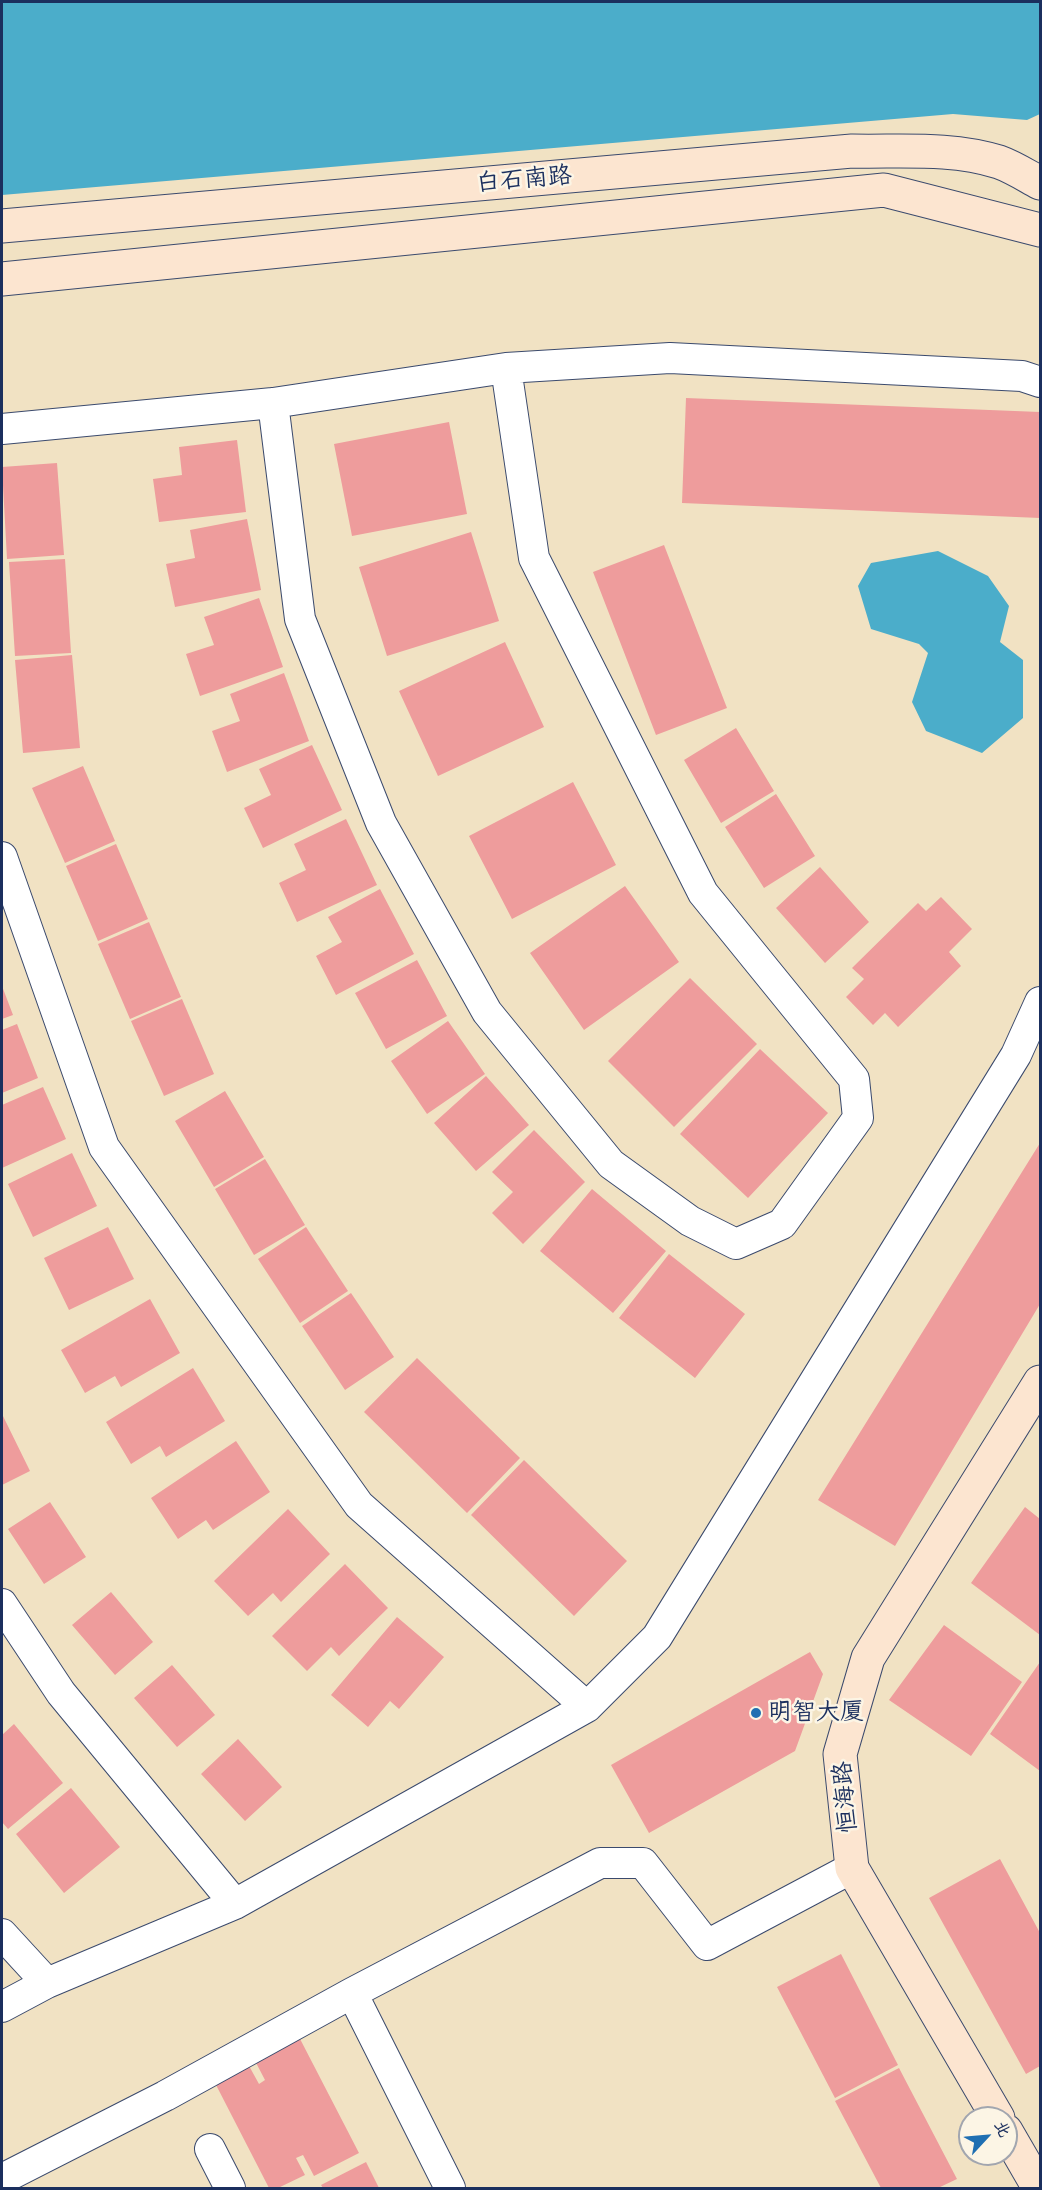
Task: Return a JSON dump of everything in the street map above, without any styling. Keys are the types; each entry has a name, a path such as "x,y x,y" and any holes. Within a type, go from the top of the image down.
{"main road":[{"name":"白石南路","path":"2,226 852,151 927,150 964,154 1001,163 1041,183"},
{"name":"白石南路","path":"2,279 884,190 1041,230"},
{"name":"恒海路","path":"991,2106 852,1868 840,1754 868,1658 1041,1382"},
{"path":"1018,2151 1040,2188"}],"street":[{"path":"2,429 273,403 506,368 670,358 1022,376 1041,382"},
{"path":"273,403 300,619 381,823 487,1012 611,1164 690,1221 736,1244 782,1224 789,1215 858,1118 854,1079 703,893 534,558 506,368"},
{"path":"2,857 104,1147 359,1505 587,1707"},
{"path":"2,2007 47,1983 235,1904 587,1707 657,1637 1016,1055 1041,1002"},
{"path":"2,1604 61,1694 235,1904"},
{"path":"2,2179 165,2096 352,1993 600,1863 644,1863 707,1945 852,1868"},
{"path":"2,1934 47,1983"},
{"path":"352,1993 450,2188"},
{"path":"210,2149 230,2188"}],"water":[{"path":"2,2 1040,2 1040,114 1027,120 953,114 2,195"},
{"path":"938,551 988,576 1009,606 1000,642 1023,660 1023,718 982,753 926,731 912,702 928,653 919,644 871,629 858,586 871,563"}],"building":[{"path":"686,398 1040,412 1040,518 682,503"},
{"path":"449,422 467,514 352,536 334,444"},
{"path":"237,440 246,512 159,522 153,479 182,475 179,447"},
{"path":"57,463 64,555 7,559 2,467"},
{"path":"247,519 261,590 175,607 166,564 195,558 190,530"},
{"path":"471,532 499,621 387,656 359,567"},
{"path":"664,545 727,708 656,735 593,572"},
{"path":"65,559 71,653 15,656 9,562"},
{"path":"259,598 283,667 200,696 186,654 214,645 204,617"},
{"path":"505,642 544,727 438,776 399,691"},
{"path":"72,655 80,748 23,753 15,660"},
{"path":"284,673 309,741 227,772 212,731 240,721 230,694"},
{"path":"736,728 774,791 721,823 684,760"},
{"path":"312,745 342,810 263,848 244,808 271,795 259,769"},
{"path":"83,766 115,841 65,863 32,788"},
{"path":"573,782 616,865 512,919 469,836"},
{"path":"776,794 815,856 764,888 725,827"},
{"path":"346,819 377,885 297,922 279,883 306,870 294,844"},
{"path":"116,844 148,919 98,941 66,866"},
{"path":"820,867 869,922 825,963 776,908"},
{"path":"625,886 679,962 584,1030 530,953"},
{"path":"380,889 414,954 336,995 316,956 342,942 328,917"},
{"path":"941,897 972,929 949,952 961,966 898,1027 885,1013 873,1025 846,997 864,979 852,968 918,903 926,911"},
{"path":"149,922 181,997 130,1019 98,944"},
{"path":"417,960 447,1016 386,1049 355,993"},
{"path":"690,978 757,1044 674,1127 608,1061"},
{"path":"2,986 13,1015 2,1019"},
{"path":"182,999 214,1074 164,1096 131,1021"},
{"path":"448,1021 485,1074 427,1114 391,1061"},
{"path":"17,1024 38,1078 2,1093 2,1030"},
{"path":"760,1049 828,1113 748,1198 680,1134"},
{"path":"486,1076 529,1125 476,1171 434,1123"},
{"path":"43,1087 66,1139 2,1168 2,1105"},
{"path":"225,1091 264,1157 214,1187 175,1121"},
{"path":"534,1130 585,1182 523,1244 492,1213 513,1192 492,1172"},
{"path":"1040,1143 1040,1304 895,1546 818,1500"},
{"path":"72,1153 97,1206 33,1237 8,1184"},
{"path":"265,1159 305,1225 254,1255 215,1189"},
{"path":"592,1189 666,1251 613,1313 540,1251"},
{"path":"108,1227 134,1279 69,1310 44,1258"},
{"path":"306,1227 348,1291 300,1323 258,1259"},
{"path":"669,1254 745,1314 695,1378 619,1318"},
{"path":"351,1293 394,1357 345,1390 302,1326"},
{"path":"150,1299 180,1353 121,1387 115,1376 85,1393 61,1350"},
{"path":"417,1358 520,1458 467,1513 364,1412"},
{"path":"193,1368 225,1421 166,1457 160,1446 131,1464 106,1422"},
{"path":"2,1414 30,1471 2,1485"},
{"path":"236,1441 270,1492 213,1530 206,1520 178,1539 151,1498"},
{"path":"524,1460 627,1561 574,1616 471,1515"},
{"path":"50,1502 86,1557 44,1584 8,1529"},
{"path":"1025,1507 1040,1519 1040,1635 971,1583"},
{"path":"288,1509 330,1554 281,1602 273,1593 248,1616 214,1581"},
{"path":"345,1564 388,1608 339,1656 331,1647 307,1671 272,1636"},
{"path":"111,1592 153,1642 115,1675 72,1625"},
{"path":"397,1617 444,1657 399,1709 390,1701 368,1727 331,1695"},
{"path":"944,1625 1022,1682 971,1756 889,1700"},
{"name":"明智大厦","path":"810,1652 823,1674 795,1751 649,1833 611,1765"},
{"path":"1040,1662 1040,1771 990,1734"},
{"path":"172,1665 215,1715 177,1747 134,1698"},
{"path":"14,1724 63,1783 8,1829 2,1822 2,1735"},
{"path":"238,1739 282,1787 245,1821 201,1774"},
{"path":"71,1788 120,1847 64,1893 16,1834"},
{"path":"1000,1859 1040,1933 1040,2066 1026,2074 929,1898"},
{"path":"841,1954 898,2065 835,2098 777,1987"},
{"path":"298,2035 359,2153 314,2176 303,2155 296,2158 305,2175 278,2188 269,2188 214,2081 248,2064 259,2084 265,2080 253,2057"},
{"path":"899,2068 957,2179 938,2188 881,2188 835,2101"},
{"path":"366,2162 379,2188 323,2188 321,2185"}],"place":[{"name":"明智大厦","path":"756,1713"}]}
